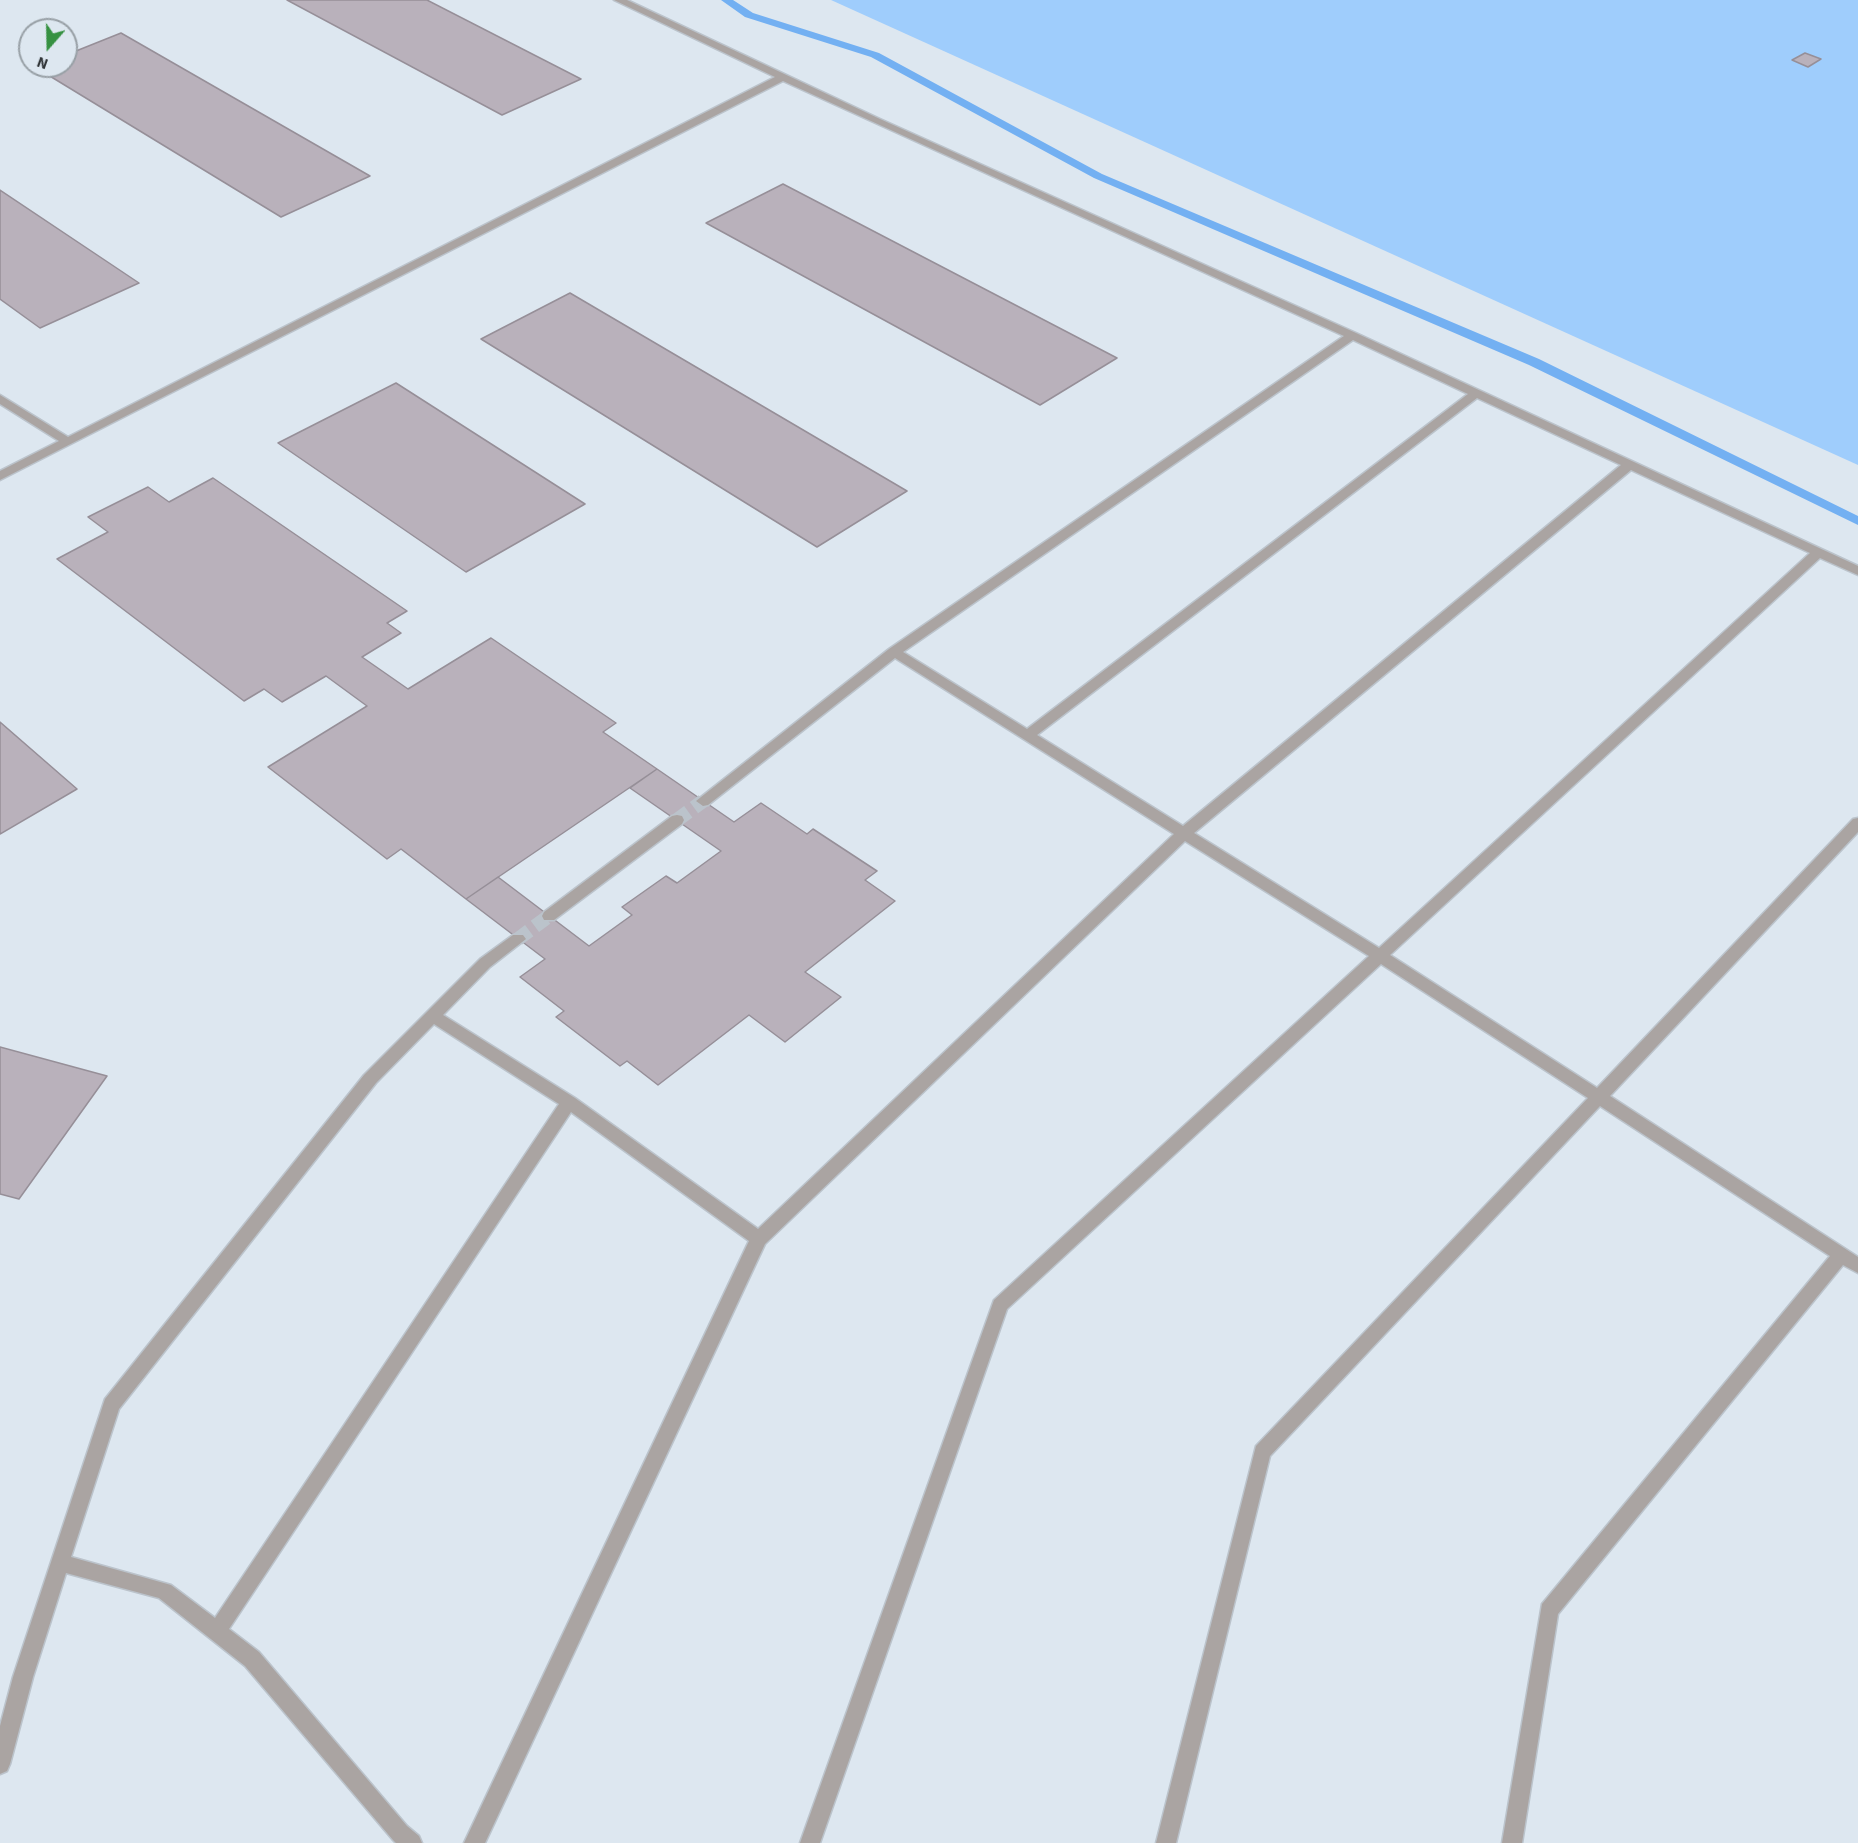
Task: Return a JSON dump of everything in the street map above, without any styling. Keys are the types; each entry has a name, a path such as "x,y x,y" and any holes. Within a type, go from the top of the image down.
{"lane":[{"path":"619,0 783,77 1352,335 1858,571"},
{"path":"0,476 783,77"},
{"path":"704,801 894,652 1352,335"},
{"path":"1028,735 1476,393"},
{"path":"0,399 68,442"},
{"path":"474,1843 759,1239 1184,833 1630,464"},
{"path":"810,1843 1000,1305 1818,553"},
{"path":"894,652 1379,955 1858,1266"},
{"path":"549,916 677,820"},
{"path":"1166,1843 1262,1452 1858,823"},
{"path":"0,1764 23,1677 111,1405 370,1079 486,963 518,939"},
{"path":"433,1016 569,1102 759,1239"},
{"path":"217,1631 569,1102"},
{"path":"1512,1843 1549,1610 1841,1255"},
{"path":"60,1563 164,1591 217,1631 252,1659 400,1833 412,1843"}],"shaded area":[{"path":"831,0 1858,0 1858,465"}],"building":[{"path":"287,0 427,0 581,79 502,115"},
{"path":"121,33 370,176 281,217 53,78 78,78 78,50"},
{"path":"1805,53 1821,59 1808,67 1792,60"},
{"path":"783,184 1117,358 1040,405 706,223"},
{"path":"0,190 139,283 40,328 0,299"},
{"path":"570,293 907,491 817,547 481,339"},
{"path":"396,383 585,504 466,572 278,443"},
{"path":"213,478 407,611 387,623 401,633 362,657 408,689 491,638 616,723 603,732 657,769 466,899 401,849 387,859 268,767 367,706 326,676 282,702 264,689 244,701 57,559 108,532 88,517 148,487 169,502"},
{"path":"0,722 77,789 0,834"},
{"path":"657,769 734,822 761,803 807,834 813,829 877,871 865,880 895,901 805,972 841,997 785,1042 749,1015 658,1085 627,1061 620,1066 556,1017 564,1011 520,977 545,959 466,899 498,877 589,946 632,915 622,907 666,876 677,883 721,851 630,788"},
{"path":"0,1047 107,1076 19,1199 0,1194"}],"waterway":[{"path":"726,0 749,15 875,55 1098,176 1534,362 1858,521"}],"tunnel":[{"path":"677,820 703,801"},
{"path":"518,939 549,916"}]}
